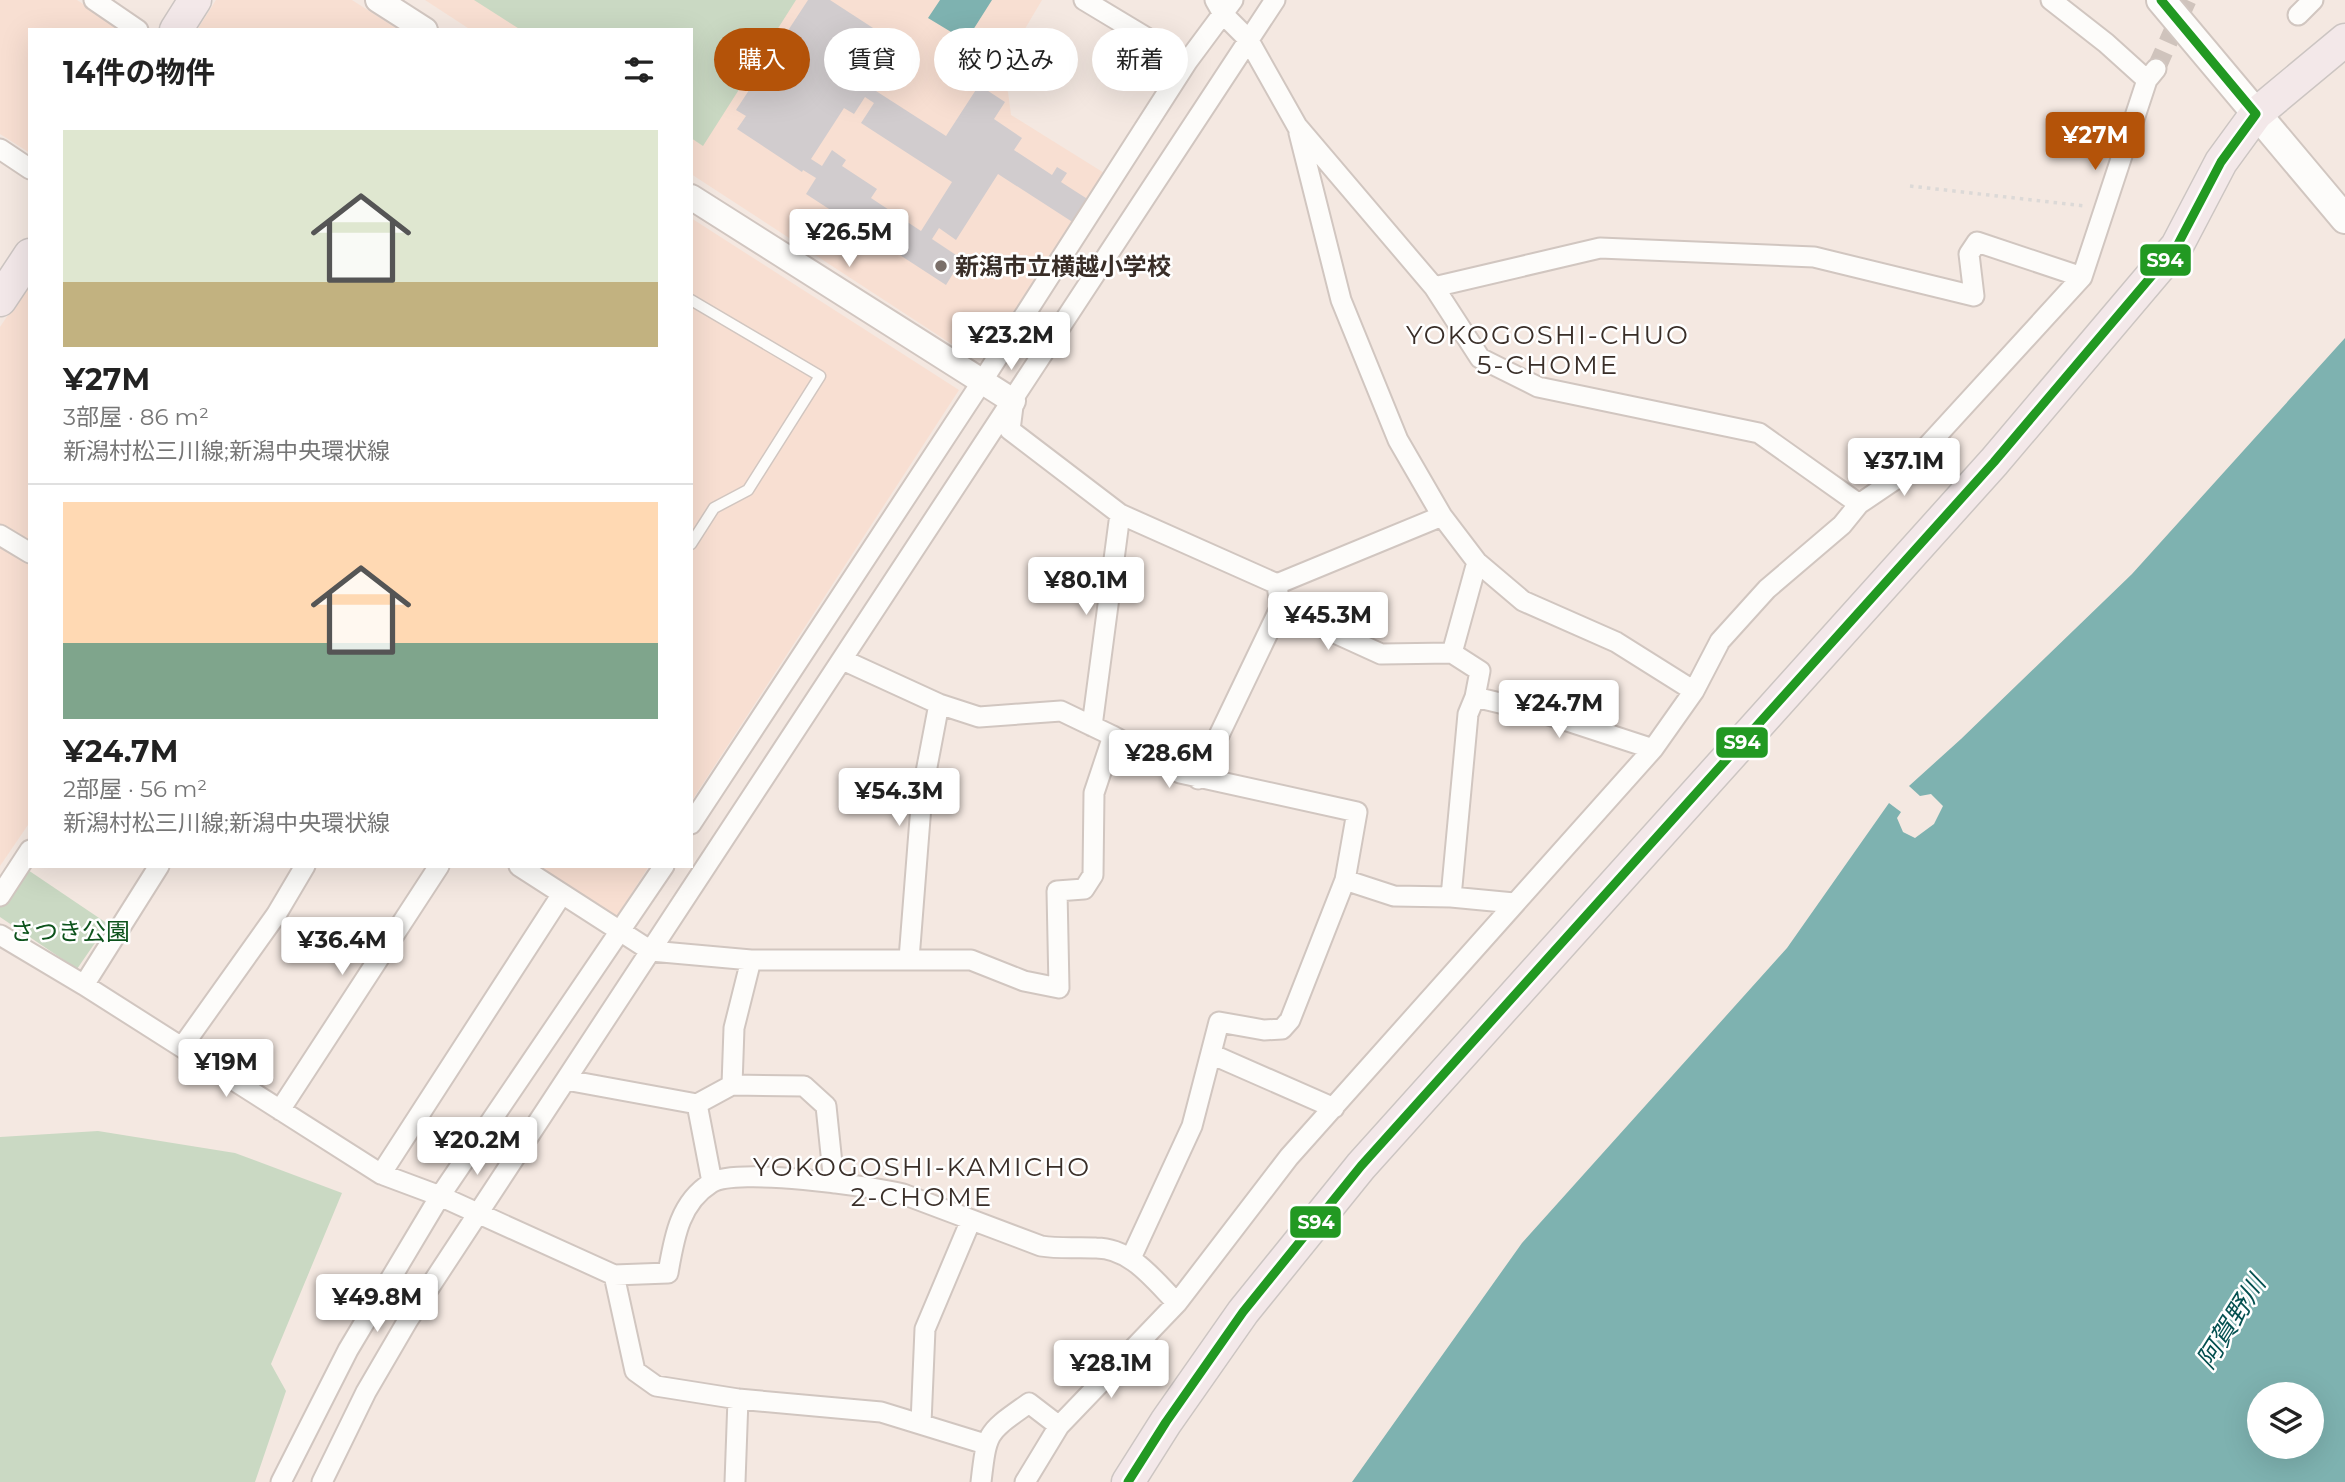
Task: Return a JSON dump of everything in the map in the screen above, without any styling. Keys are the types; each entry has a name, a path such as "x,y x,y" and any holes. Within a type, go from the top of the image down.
{"main road":[{"path":"177,28 195,0"},
{"path":"2161,0 2345,219"},
{"path":"1128,1482 1166,1422 1243,1312 1361,1166 1994,462 2177,246 2221,162 2256,114 2345,40"},
{"path":"0,300 28,258"}],"street":[{"path":"94,0 135,28"},
{"path":"378,0 422,28"},
{"path":"1084,0 1130,28"},
{"path":"322,1482 366,1392 408,1320 1275,0"},
{"path":"1025,1482 1059,1426 1177,1303 1289,1157 1653,749 1694,691 1720,641 1767,589 1842,525 1859,504 1899,477 2082,277 2152,74 2106,43 2051,0"},
{"path":"2298,15 2313,0"},
{"path":"1188,59 1224,5 1248,39 1297,126 1434,287 1480,358 1538,387 1759,433 1859,504"},
{"path":"693,821 983,380 1167,91"},
{"path":"1297,126 1341,300 1398,440 1442,516 1477,562 1523,601 1616,642 1694,691"},
{"path":"0,149 28,168"},
{"path":"693,198 1013,401"},
{"path":"1434,287 1600,248 1814,257 1974,296 1969,254 1977,242 2082,277"},
{"path":"1013,401 1010,430 1120,514 1277,584 1442,516"},
{"path":"1093,726 1120,514"},
{"path":"0,535 28,552"},
{"path":"1452,653 1477,562"},
{"path":"1198,779 1280,608 1277,584"},
{"path":"1280,608 1381,654 1452,653 1480,671 1475,697 1468,714 1451,897"},
{"path":"843,660 939,704 979,717 1061,711 1180,773 1357,812 1345,880 1290,1020 1282,1029 1264,1030 1219,1022 1192,1126 1131,1258"},
{"path":"1475,697 1546,714 1653,749"},
{"path":"909,959 922,793 939,704"},
{"path":"522,868 651,951 751,960 971,960 1024,981 1059,988 1057,891 1084,889 1093,875 1094,793 1113,736"},
{"path":"0,896 28,853"},
{"path":"84,985 158,868"},
{"path":"182,1047 276,915 303,868"},
{"path":"280,1110 438,868"},
{"path":"281,1482 348,1350 440,1196 663,868"},
{"path":"1345,880 1394,896 1451,897 1514,903"},
{"path":"381,1174 562,894"},
{"path":"0,935 84,985 381,1174 440,1196 614,1275 668,1273 680,1217 712,1182 732,1178 796,1179 903,1194 1041,1246 1064,1249 1099,1247 1119,1252 1131,1258 1177,1303"},
{"path":"732,1085 734,1028 751,960"},
{"path":"1211,1054 1334,1108"},
{"path":"566,1080 697,1104 732,1085 804,1086 826,1106 834,1183"},
{"path":"697,1104 712,1182"},
{"path":"921,1423 925,1329 971,1220"},
{"path":"614,1275 635,1371 656,1386 738,1399 881,1412 985,1444"},
{"path":"735,1482 738,1399"},
{"path":"981,1482 985,1444 994,1428 1029,1403 1059,1426"}],"lane":[{"path":"693,301 820,376 748,490 714,508 693,541"}],"path":[{"path":"1910,186 2105,209"}],"shaded area":[{"path":"0,0 77,0 120,28 28,28 28,152 0,134"},
{"path":"216,0 352,0 396,28 198,28"},
{"name":"新潟市立横越小学校","path":"425,0 1042,0 1025,28 934,28 934,91 1007,91 1011,115 1109,176 991,356 970,356 693,175 693,28 468,28"},
{"path":"693,219 959,390 693,799"},
{"path":"28,285 28,825 0,866 0,327"},
{"path":"533,868 648,868 614,921"}],"green space":[{"path":"474,0 796,0 778,28 714,28 714,91 738,91 703,146 693,139 693,28 518,28"},
{"name":"さつき公園","path":"25,868 108,924 77,969 0,917 0,905"},
{"path":"98,1131 235,1153 342,1193 271,1364 286,1391 255,1482 0,1482 0,1137"}],"water":[{"path":"940,0 992,0 974,28 945,28 928,18"},
{"name":"阿賀野川","path":"2345,338 2345,1482 1352,1482 1522,1243 1787,948 1889,803 1901,812 1897,818 1903,832 1915,838 1934,824 1943,806 1931,794 1920,796 1909,786 2132,574"}],"building":[{"path":"808,0 830,0 873,28 824,28 824,91 876,91 946,136 975,91 988,91 1005,102 994,119 1022,138 1014,150 1052,175 1057,167 1067,173 1061,182 1089,200 1074,223 998,174 956,240 939,228 932,239 962,259 946,285 806,194 816,178 803,170 802,172 737,129 746,116 736,110 748,91 810,91 810,28 790,28","holes":["865,97 874,103 861,123 952,182 921,231 871,198 877,189 842,166 846,160 832,150 822,166 811,159 844,108 854,114"]}],"tunnel":[{"path":"2156,69 2187,0"}],"transit line":[{"name":"S94","path":"1128,1482 1166,1422 1243,1312 1361,1166 1994,462 2177,246 2221,162 2256,114 2161,0"}],"place":[{"name":"新潟市立横越小学校","path":"941,266"}],"district":[{"name":"YOKOGOSHI-CHUO 5-CHOME","path":"1548,350"},
{"name":"YOKOGOSHI-KAMICHO 2-CHOME","path":"922,1182"}]}
